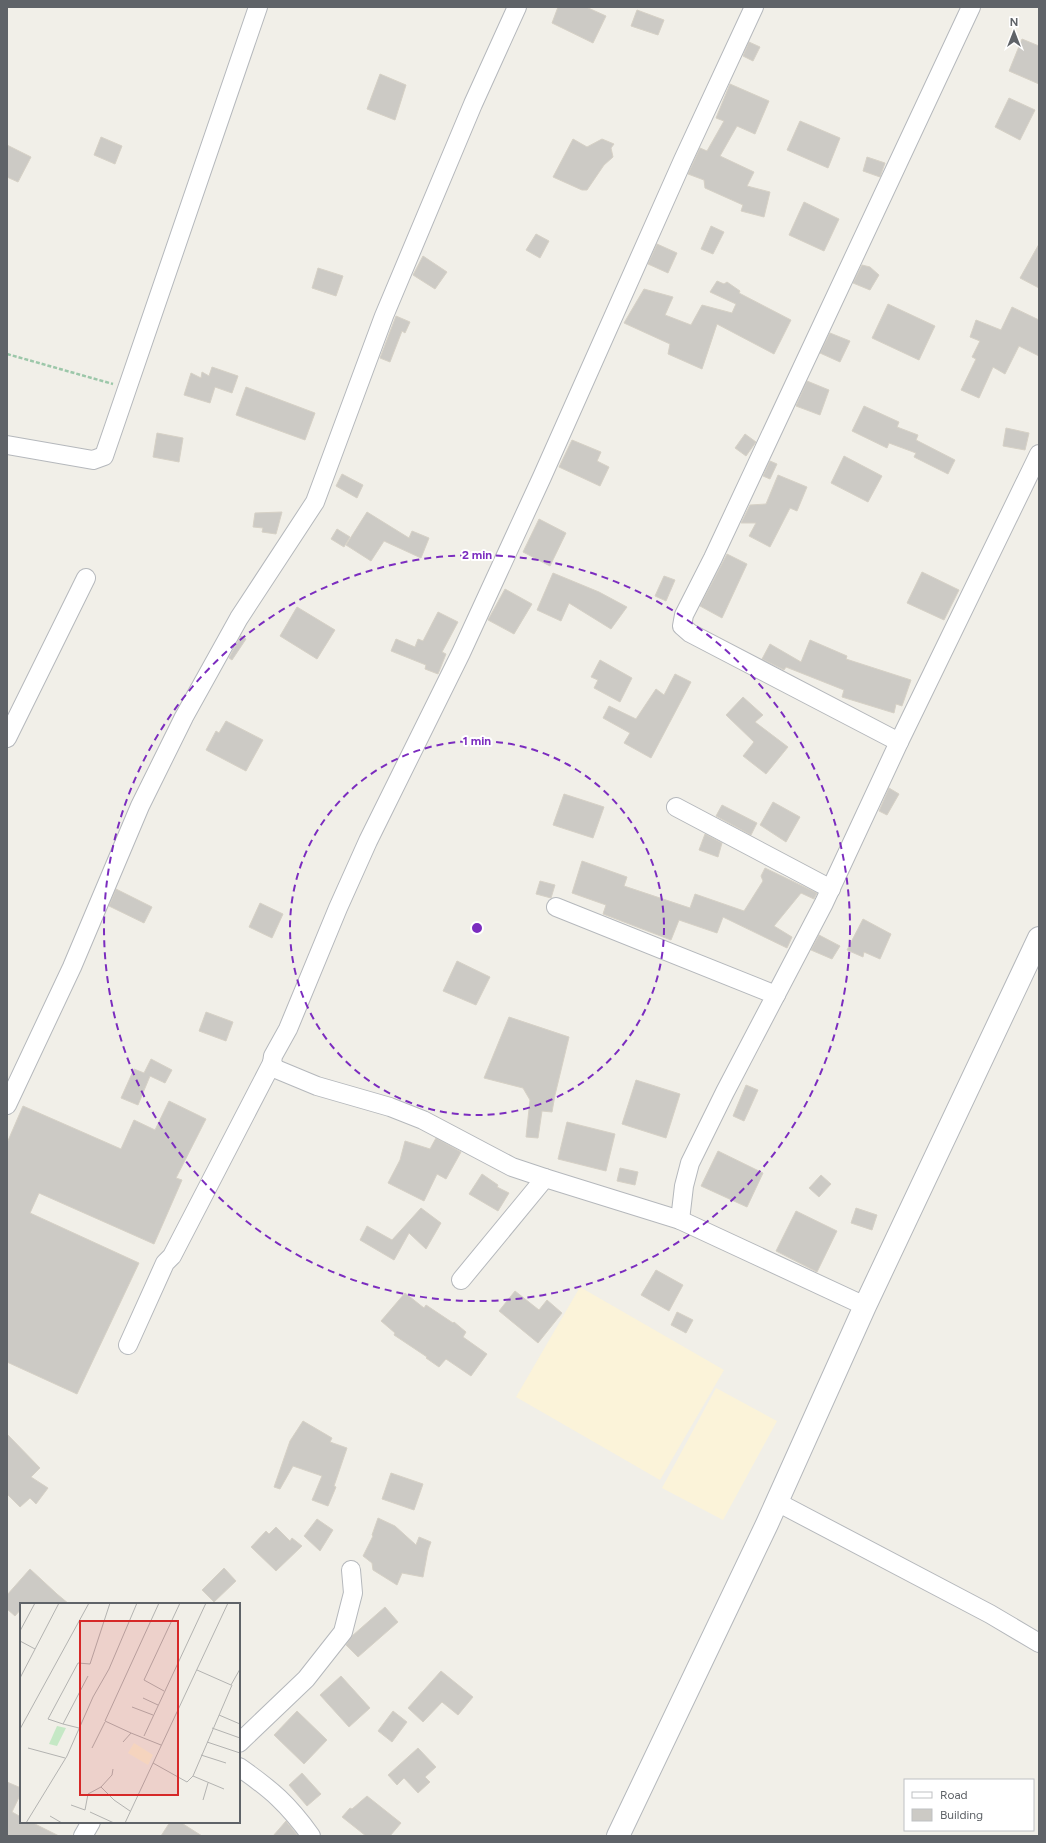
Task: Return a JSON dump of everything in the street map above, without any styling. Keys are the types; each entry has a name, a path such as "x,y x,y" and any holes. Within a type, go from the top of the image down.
{"street":[{"path":"7,445 93,460 104,456 129,388 258,7"},
{"path":"7,1105 72,967 140,806 184,717 239,618 315,502 384,316 473,104 517,7"},
{"path":"128,1345 165,1263 172,1256 272,1063 273,1056 288,1030 338,908 368,841 471,632 542,477 683,160 754,7"},
{"path":"899,742 690,633 682,626 684,615 742,497 971,7"},
{"path":"680,1220 684,1186 690,1163 831,889 899,742 1039,454"},
{"path":"7,738 86,578"},
{"path":"676,807 831,889"},
{"path":"556,907 776,995"},
{"path":"618,1836 777,1502 865,1306 1039,938"},
{"path":"272,1063 276,1069 317,1086 390,1107 423,1120 505,1164 680,1220 865,1306"},
{"path":"461,1280 545,1178"},
{"path":"777,1502 990,1614 1039,1643"},
{"path":"240,1742 306,1679 343,1632 353,1593 351,1570"},
{"path":"240,1768 270,1789 295,1812 311,1836"},
{"path":"83,1836 90,1823"}],"path":[{"path":"7,354 129,388"}],"sand":[{"path":"580,1287 724,1370 660,1480 516,1397"},
{"path":"716,1388 777,1421 723,1520 662,1488"}],"building":[{"path":"558,7 586,7 606,16 593,43 552,23"},
{"path":"637,10 664,20 658,35 631,26"},
{"path":"1022,39 1039,46 1039,84 1009,71"},
{"path":"749,42 760,47 753,61 743,56"},
{"path":"380,74 406,85 395,120 367,109"},
{"path":"730,84 769,101 755,134 737,126 720,156 754,172 747,186 770,192 764,217 741,211 743,205 705,188 704,180 688,174 700,148 707,151 724,121 716,118"},
{"path":"1009,98 1035,110 1020,140 995,127"},
{"path":"800,121 840,138 828,168 787,150"},
{"path":"101,137 122,146 115,164 94,155"},
{"path":"573,139 587,147 602,139 614,144 611,148 613,157 604,165 587,190 582,190 553,177"},
{"path":"7,145 31,157 18,182 7,177"},
{"path":"867,157 885,163 880,177 863,171"},
{"path":"804,202 839,219 824,251 789,235"},
{"path":"711,226 724,232 713,254 701,249"},
{"path":"536,234 549,241 540,258 526,250"},
{"path":"657,244 677,253 668,273 648,264"},
{"path":"1039,244 1039,288 1020,278"},
{"path":"423,256 447,272 435,289 413,275"},
{"path":"862,265 870,267 879,275 870,290 853,283"},
{"path":"318,268 343,276 336,296 312,288"},
{"path":"717,281 724,284 727,282 740,291 739,293 791,320 774,354 717,324 702,369 668,354 670,344 624,323 644,289 673,297 665,315 691,325 702,305 732,313 736,304 710,292"},
{"path":"888,304 935,326 919,360 872,338"},
{"path":"1012,307 1039,320 1039,356 1019,346 1005,374 993,367 979,398 961,390 976,359 972,357 980,341 970,337 976,320 1001,330"},
{"path":"396,316 410,322 405,333 402,331 390,362 380,358"},
{"path":"830,333 850,341 840,362 820,353"},
{"path":"212,367 238,376 232,393 215,387 210,403 184,395 191,373 201,378 202,372 209,376"},
{"path":"807,381 829,390 820,415 796,406"},
{"path":"246,387 315,413 305,440 236,415"},
{"path":"864,406 899,422 897,427 918,435 916,440 955,460 948,474 914,457 916,453 889,443 887,448 852,431"},
{"path":"1006,428 1029,433 1025,450 1003,446"},
{"path":"157,433 183,438 179,462 153,457"},
{"path":"745,434 756,442 746,456 735,448"},
{"path":"572,440 601,452 597,461 609,467 600,486 559,467"},
{"path":"844,456 882,476 868,502 831,483"},
{"path":"770,461 777,464 770,479 763,476"},
{"path":"342,474 363,485 357,498 336,486"},
{"path":"778,475 807,487 797,511 790,508 770,547 749,536 756,523 741,523 750,505 766,504"},
{"path":"282,512 276,534 262,532 263,528 253,527 255,513"},
{"path":"367,512 409,538 412,531 429,538 421,558 384,541 371,561 346,545"},
{"path":"539,519 566,533 550,566 523,552"},
{"path":"337,529 350,537 344,547 331,539"},
{"path":"727,554 747,564 722,618 700,606"},
{"path":"922,572 959,590 944,620 907,603"},
{"path":"553,573 599,592 627,607 611,629 569,603 561,621 537,610"},
{"path":"664,576 675,580 666,601 655,596"},
{"path":"505,589 532,604 514,634 488,620"},
{"path":"297,607 335,630 317,659 280,636"},
{"path":"438,612 458,622 442,652 446,654 438,674 425,669 426,665 391,651 396,639 415,647 418,639 423,641"},
{"path":"241,636 246,639 232,660 229,658"},
{"path":"810,640 847,656 846,659 911,680 902,706 896,704 894,713 842,697 844,690 786,667 784,670 762,659 770,644 801,662"},
{"path":"600,660 632,678 620,702 594,688 598,680 591,677"},
{"path":"675,674 691,682 651,758 624,743 630,733 603,718 609,706 636,719 656,689 664,695"},
{"path":"743,697 763,715 755,722 788,747 766,774 743,756 754,742 726,715"},
{"path":"226,721 263,740 246,771 206,750 216,731 219,733"},
{"path":"889,788 899,794 887,815 879,811"},
{"path":"564,794 604,807 593,838 553,825"},
{"path":"773,802 800,817 786,842 760,825"},
{"path":"722,805 757,823 751,835 716,816"},
{"path":"705,834 722,843 718,857 699,850"},
{"path":"582,861 627,877 624,886 690,908 695,894 744,911 763,881 761,876 765,868 817,893 814,899 801,893 774,926 792,937 787,948 723,917 717,933 679,920 671,940 603,914 606,905 572,893"},
{"path":"540,881 555,885 551,898 536,894"},
{"path":"116,889 152,907 144,923 109,906"},
{"path":"260,903 283,914 272,938 249,927"},
{"path":"863,919 891,934 880,959 864,952 863,957 847,950"},
{"path":"819,935 840,946 832,959 811,950"},
{"path":"457,961 490,977 476,1005 443,991"},
{"path":"206,1012 233,1022 226,1041 199,1031"},
{"path":"509,1017 569,1037 552,1112 542,1111 538,1138 526,1137 530,1100 523,1088 484,1078"},
{"path":"151,1059 172,1070 165,1083 150,1076 138,1105 121,1098 134,1069 144,1073"},
{"path":"636,1080 680,1094 666,1138 622,1124"},
{"path":"746,1085 758,1090 744,1121 733,1116"},
{"path":"169,1101 206,1119 176,1178 182,1180 154,1244 39,1193 30,1213 139,1263 77,1394 7,1362 7,1143 23,1106 121,1149 134,1120 155,1130"},
{"path":"567,1122 615,1134 606,1171 558,1159"},
{"path":"436,1138 461,1152 446,1179 437,1174 424,1201 388,1183 400,1160 405,1141 430,1149"},
{"path":"718,1151 763,1173 747,1207 701,1186"},
{"path":"620,1168 638,1172 635,1185 617,1181"},
{"path":"482,1174 498,1185 497,1187 509,1193 498,1211 469,1194"},
{"path":"821,1175 831,1184 819,1197 809,1188"},
{"path":"421,1208 441,1223 426,1249 409,1233 394,1260 360,1240 367,1226 392,1240"},
{"path":"856,1208 877,1215 872,1230 851,1223"},
{"path":"796,1211 837,1231 817,1272 776,1251"},
{"path":"656,1270 683,1285 669,1311 641,1295"},
{"path":"515,1291 539,1310 547,1300 562,1313 538,1343 499,1311"},
{"path":"405,1293 424,1308 426,1305 453,1323 454,1322 466,1332 463,1337 487,1354 471,1376 446,1359 439,1367 394,1335 395,1333 381,1321"},
{"path":"677,1312 693,1320 686,1333 671,1325"},
{"path":"303,1421 332,1438 330,1442 347,1448 334,1486 336,1487 328,1506 312,1500 322,1476 293,1466 280,1489 274,1487 290,1441"},
{"path":"7,1434 40,1468 31,1477 48,1488 36,1504 30,1498 20,1507 7,1494"},
{"path":"391,1473 423,1484 414,1510 382,1499"},
{"path":"378,1518 395,1526 416,1545 419,1537 431,1542 423,1577 402,1573 397,1585 373,1570 372,1563 363,1556 373,1536 372,1535"},
{"path":"317,1519 333,1530 320,1551 304,1536"},
{"path":"276,1527 290,1541 292,1538 302,1546 276,1571 251,1547 266,1531 269,1534"},
{"path":"224,1568 236,1581 214,1602 202,1590"},
{"path":"30,1569 68,1603 20,1603 20,1610 15,1616 7,1609 7,1595"},
{"path":"385,1607 398,1622 358,1657 346,1645 352,1636"},
{"path":"441,1671 473,1697 458,1715 442,1702 423,1722 408,1708"},
{"path":"341,1676 370,1708 349,1727 320,1695"},
{"path":"297,1711 327,1740 304,1764 274,1735"},
{"path":"393,1711 407,1722 392,1742 378,1731"},
{"path":"418,1748 436,1767 425,1777 430,1782 418,1793 404,1778 397,1785 388,1775"},
{"path":"302,1773 321,1794 307,1806 289,1785"},
{"path":"7,1782 20,1788 20,1795 12,1812 20,1816 20,1823 33,1823 59,1836 7,1836"},
{"path":"367,1796 401,1823 390,1836 366,1836 342,1817 350,1808 352,1809"},
{"path":"286,1821 298,1836 273,1836"},
{"path":"169,1823 182,1823 202,1836 161,1836"}]}
